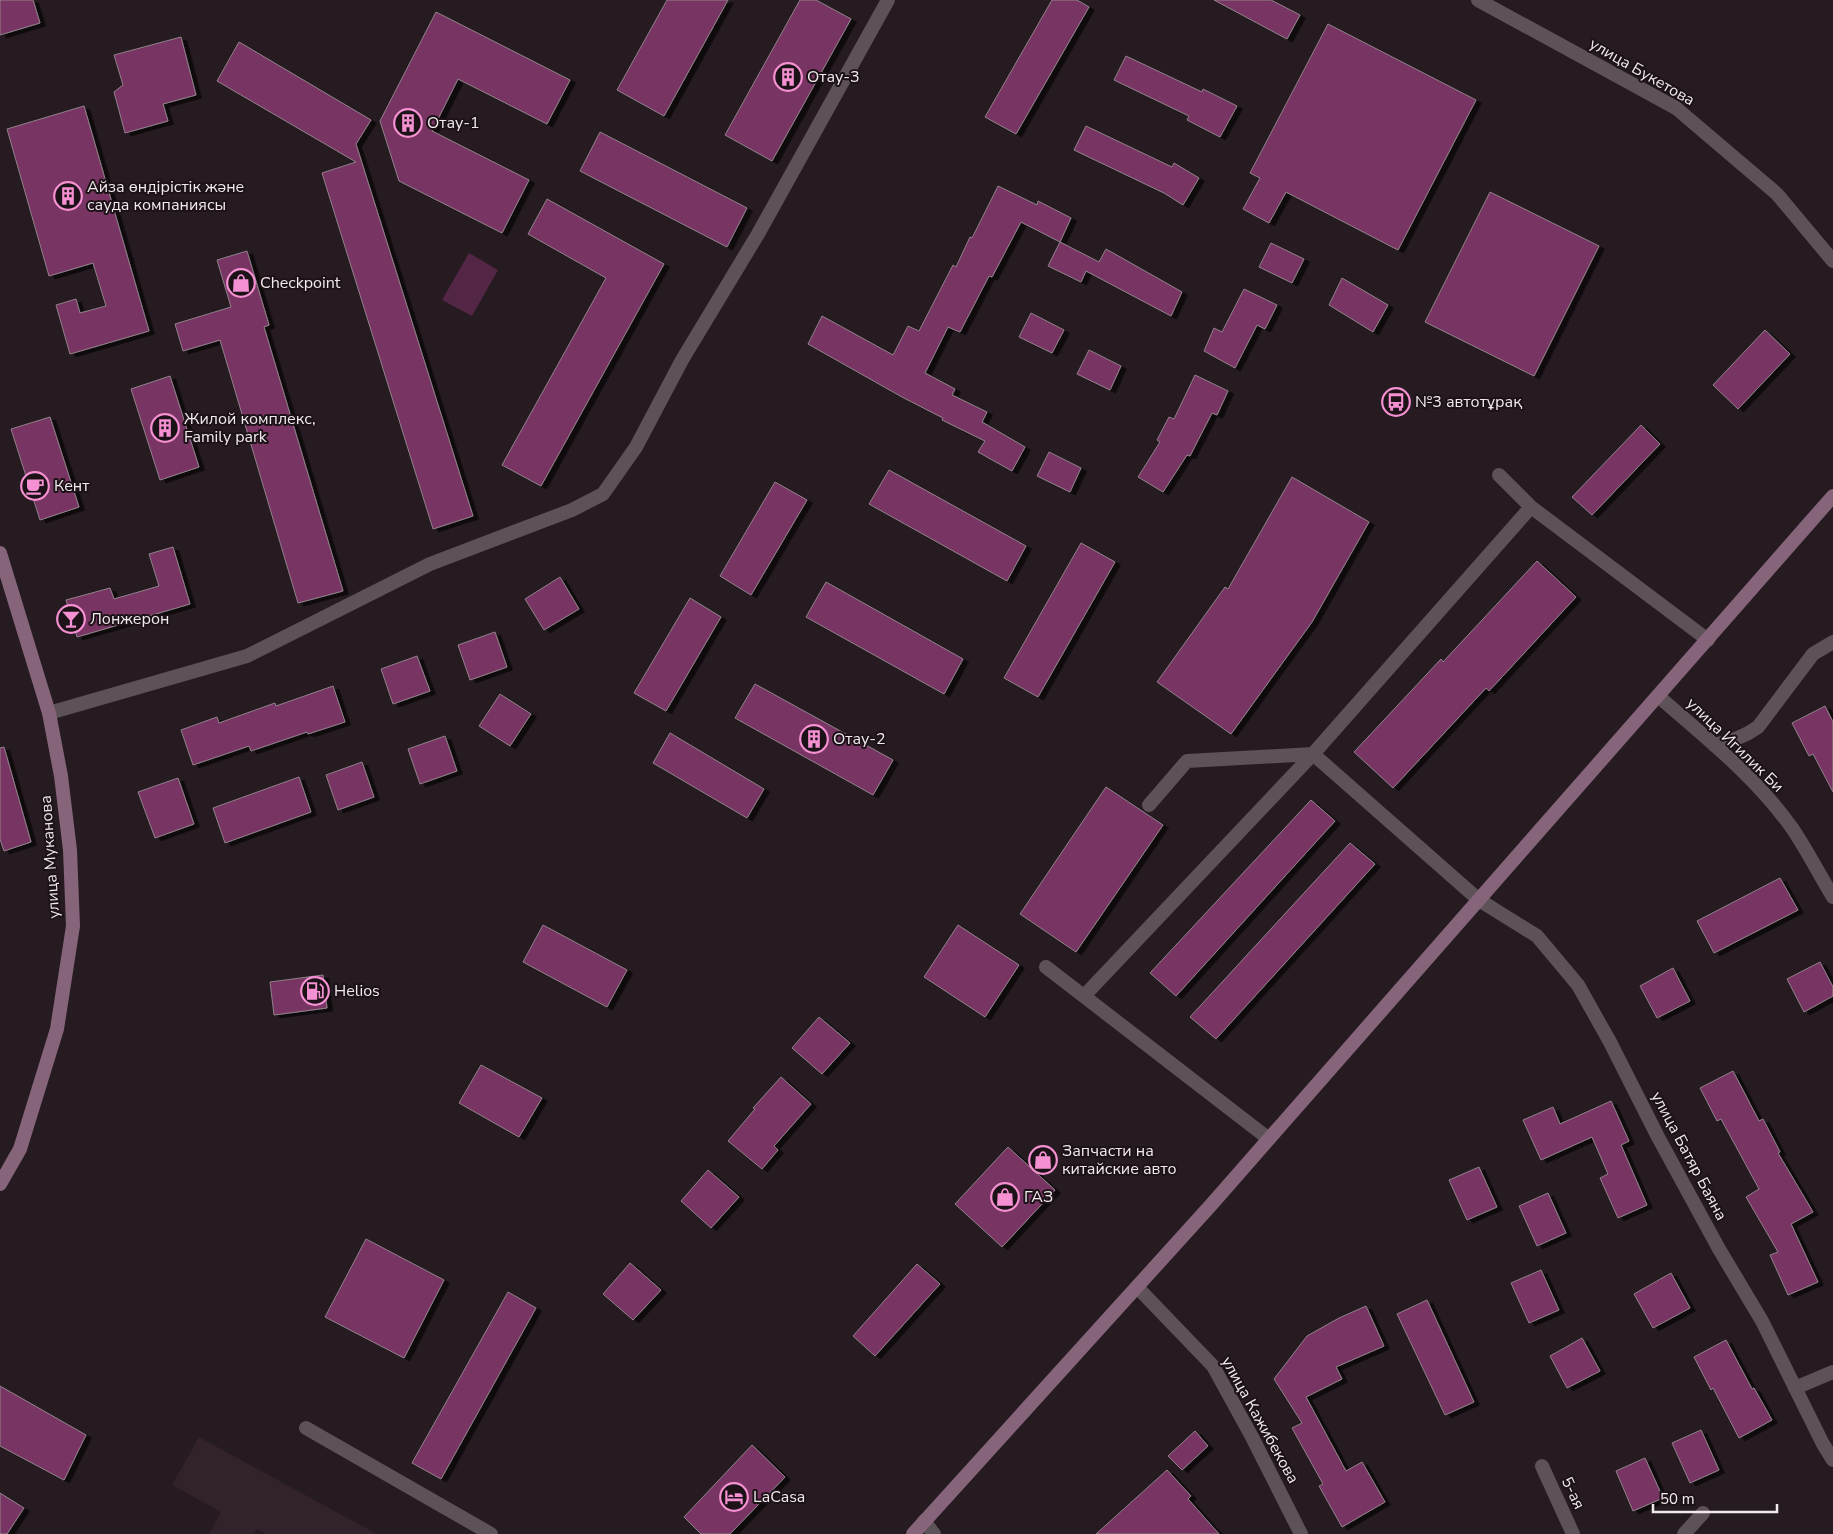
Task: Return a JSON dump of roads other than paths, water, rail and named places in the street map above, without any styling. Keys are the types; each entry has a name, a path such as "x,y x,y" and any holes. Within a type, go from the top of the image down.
{"main road":[{"path":"913,1534 1269,1139 1833,496"},
{"name":"улица Муканова","path":"0,553 49,713 61,776 69,840 73,926 56,1029 20,1149 0,1184"}],"street":[{"path":"49,713 247,656 430,564 572,510 603,494 636,447 682,360 758,234 888,0"},
{"name":"улица Букетова","path":"1478,0 1676,108 1777,194 1833,261"},
{"path":"1499,475 1531,507 1708,640"},
{"path":"1084,996 1313,754 1531,507"},
{"path":"1714,745 1734,740 1758,727 1813,654 1833,642"},
{"name":"улица Игилик Би","path":"1658,696 1714,745 1756,786 1792,828 1833,897"},
{"path":"1149,805 1187,761 1313,754"},
{"name":"улица Батяр Баяна","path":"1313,754 1479,900 1537,936 1578,985 1714,1240 1762,1321 1823,1444 1833,1460"},
{"path":"1046,966 1269,1139"},
{"name":"улица Кажибекова","path":"1137,1287 1213,1366 1252,1437 1301,1534"},
{"path":"1795,1388 1833,1372"},
{"path":"306,1428 491,1534"},
{"name":"5-ая","path":"1542,1466 1573,1534"},
{"path":"1684,1534 1703,1513"},
{"path":"924,1521 934,1534"}],"place":[{"name":"Отау-3","path":"788,77"},
{"name":"Отау-1","path":"408,123"},
{"name":"Айза өндірістік және сауда компаниясы","path":"68,196"},
{"name":"Checkpoint","path":"241,283"},
{"name":"№3 автотұрақ","path":"1396,402"},
{"name":"Жилой комплекс, Family park","path":"165,428"},
{"name":"Кент","path":"35,486"},
{"name":"Лонжерон","path":"71,619"},
{"name":"Отау-2","path":"814,739"},
{"name":"Helios","path":"315,991"},
{"name":"Запчасти на китайские авто","path":"1043,1160"},
{"name":"ГАЗ","path":"1005,1197"},
{"name":"LaCasa","path":"734,1497"}]}
